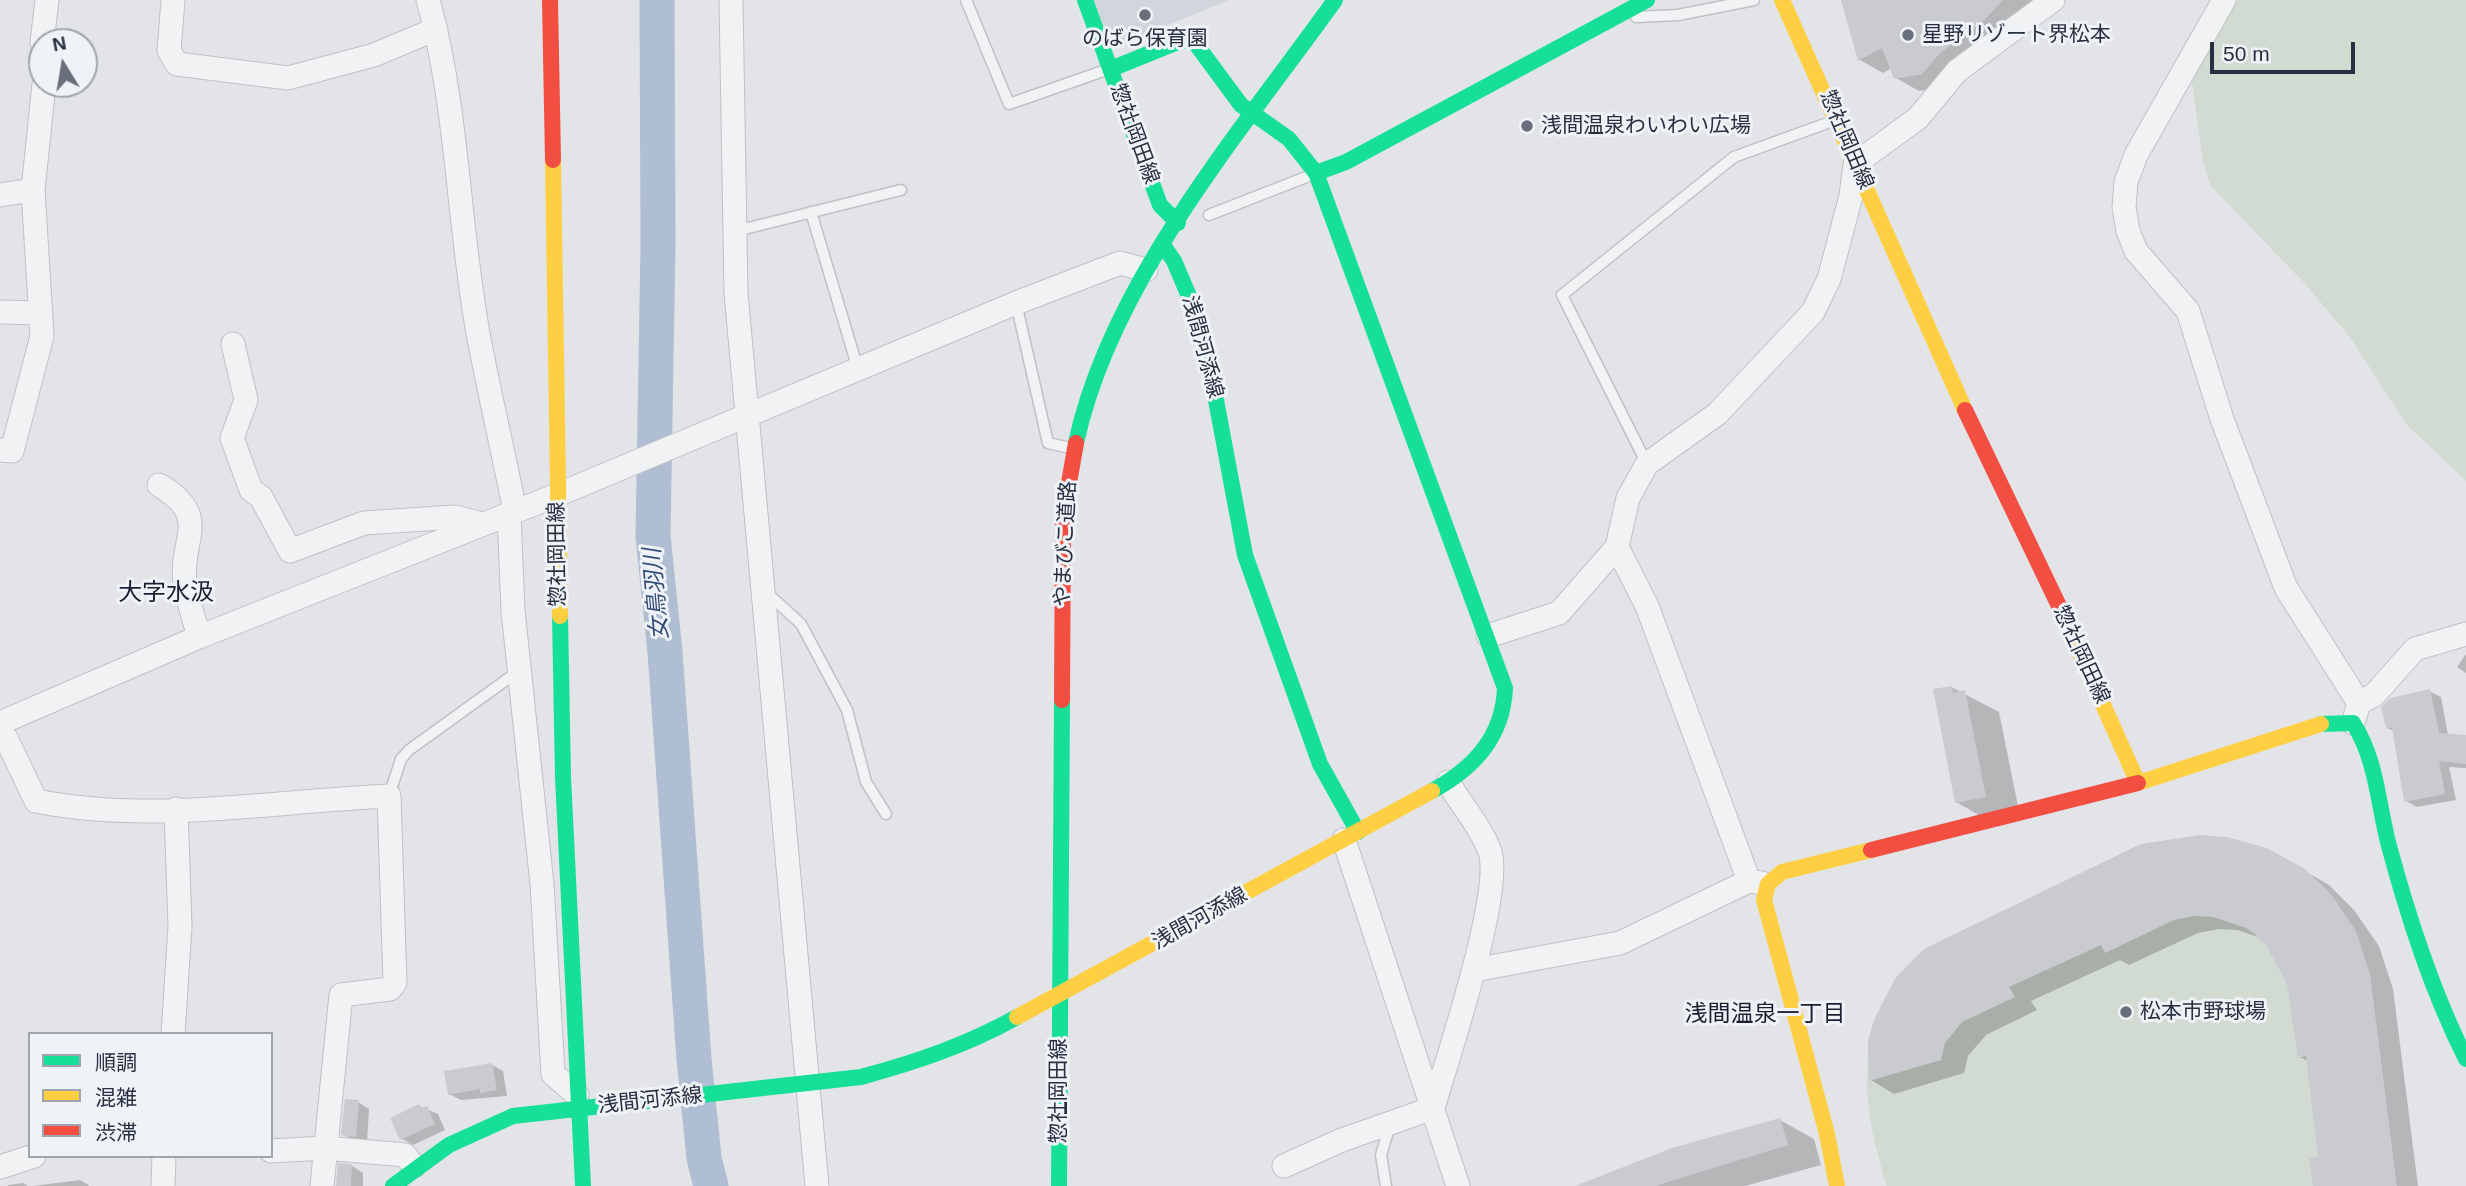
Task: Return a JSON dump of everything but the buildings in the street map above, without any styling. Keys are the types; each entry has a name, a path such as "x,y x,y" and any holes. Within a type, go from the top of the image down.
{"main road":[{"name":"惣社岡田線","path":"550,0 563,777 583,1186"},
{"name":"惣社岡田線","path":"1085,0 1160,205 1178,223"},
{"name":"やまびこ道路","path":"1059,996 1063,517 1073,449 1096,368 1118,318 1146,270 1335,0"},
{"path":"1316,173 1340,165 1647,0"},
{"name":"惣社岡田線","path":"1782,0 1839,119 1855,164 2138,783"},
{"path":"1111,69 1180,41 1193,40 1241,105 1289,139 1316,173 1506,688 1506,708 1488,749 1448,782 1351,836"},
{"name":"浅間河添線","path":"393,1186 416,1176 443,1148 483,1126 513,1116 577,1101 602,1106 802,1085 861,1077 917,1062 977,1039 1351,836 1320,764 1245,555 1207,352 1194,308 1174,261 1163,245"},
{"path":"1837,1186 1827,1134 1759,883 1782,873 2138,783 2356,713 2420,959 2466,1059"},
{"name":"惣社岡田線","path":"1059,996 1059,1186"}],"street":[{"path":"44,28 47,0"},
{"path":"173,0 169,51 177,64 288,78 374,55 436,29"},
{"path":"428,0 436,29 478,333 512,512 520,670 542,884 553,1074 577,1101"},
{"path":"731,0 741,417 763,589 802,1085 817,1186"},
{"path":"1488,636 1559,613 1617,547 1628,498 1647,464 1717,414 1814,312 1829,279 1851,196 1855,164 1918,117 1957,71 2053,0"},
{"path":"2224,0 2136,155 2126,182 2124,207 2128,231 2136,251 2188,311 2222,419 2286,587 2356,713 2415,649 2466,634"},
{"path":"0,450 12,451 42,336 33,190 43,98"},
{"path":"0,195 33,190"},
{"path":"0,723 199,637 557,495 1016,303 1119,263 1146,270"},
{"path":"0,312 40,313"},
{"path":"233,344 246,400 232,438 251,490 261,497 290,551 364,523 455,517 482,524"},
{"path":"159,485 183,502 190,522 191,536 185,580 199,637"},
{"path":"1474,970 1620,943 1759,883 1647,606 1617,547"},
{"path":"0,733 6,738 36,802 81,810 176,809 389,796 395,983 390,989 341,995 322,1186"},
{"path":"1433,1108 1474,970 1490,888 1490,853 1448,782"},
{"path":"173,1032 180,927 176,809"},
{"path":"1351,836 1458,1186"},
{"path":"1284,1166 1342,1140 1433,1108"},
{"path":"273,1150 325,1148 405,1155 416,1176"},
{"path":"0,1167 28,1158"},
{"path":"163,1186 164,1158"}],"lane":[{"path":"966,0 1009,104 1111,69"},
{"path":"1612,18 1678,15 1754,0"},
{"path":"1647,464 1562,295 1734,157 1839,119"},
{"path":"1209,215 1316,173"},
{"path":"736,231 901,190"},
{"path":"811,212 858,369"},
{"path":"1016,303 1048,443 1073,449"},
{"path":"763,589 801,624 847,710 866,782 886,814"},
{"path":"389,796 401,759 409,750 520,670"},
{"path":"1386,1186 1381,1155 1390,1125"}],"shaded area":[{"name":"のばら保育園","path":"1093,0 1229,0 1126,42 1105,31"},
{"path":"2237,0 2466,0 2466,481 2406,424 2352,340 2308,287 2211,186 2203,162 2192,82"},
{"name":"松本市野球場","path":"2201,835 2255,846 2280,856 2303,870 2323,887 2354,931 2365,958 2372,991 2397,1186 1887,1186 1871,1122 1867,1090 1868,1060 1873,1030 1883,1001 1900,974 1924,949 2141,844"}],"waterway":[{"name":"女鳥羽川","path":"657,0 658,244 653,536 665,652 694,1059 704,1158 711,1186"}],"traffic: fast":[{"path":"1085,0 1160,205 1178,223"},
{"path":"1076,443 1093,383 1118,324 1148,267 1221,156 1335,0"},
{"path":"1316,173 1346,162 1647,0"},
{"path":"1111,69 1180,41 1193,40 1241,105 1289,139 1316,173 1505,688 1499,722 1484,749 1461,772 1432,791"},
{"path":"1163,245 1174,261 1194,308 1207,352 1245,555 1320,764 1358,832"},
{"path":"560,616 563,777 583,1186"},
{"path":"1059,1186 1062,700"},
{"path":"2321,724 2353,723 2361,737 2372,767 2389,846 2413,928 2442,1007 2466,1059"},
{"path":"393,1186 449,1145 513,1116 861,1077 941,1052 1017,1017"}],"traffic: slow":[{"path":"1782,0 1965,410"},
{"path":"553,160 560,616"},
{"path":"2059,606 2138,783 2321,724"},
{"path":"1017,1017 1432,791"},
{"path":"1837,1186 1827,1134 1764,900 1768,884 1782,872 1871,850"}],"traffic: jam":[{"path":"550,0 553,160"},
{"path":"1965,410 2059,606"},
{"path":"1062,700 1063,517 1076,443"},
{"path":"1871,850 2138,783"}],"place":[{"name":"のばら保育園","path":"1145,15"},
{"name":"星野リゾート界松本","path":"1908,35"},
{"name":"浅間温泉わいわい広場","path":"1527,126"},
{"name":"松本市野球場","path":"2126,1012"}],"district":[{"name":"大字水汲","path":"166,593"},
{"name":"浅間温泉一丁目","path":"1765,1015"}]}
